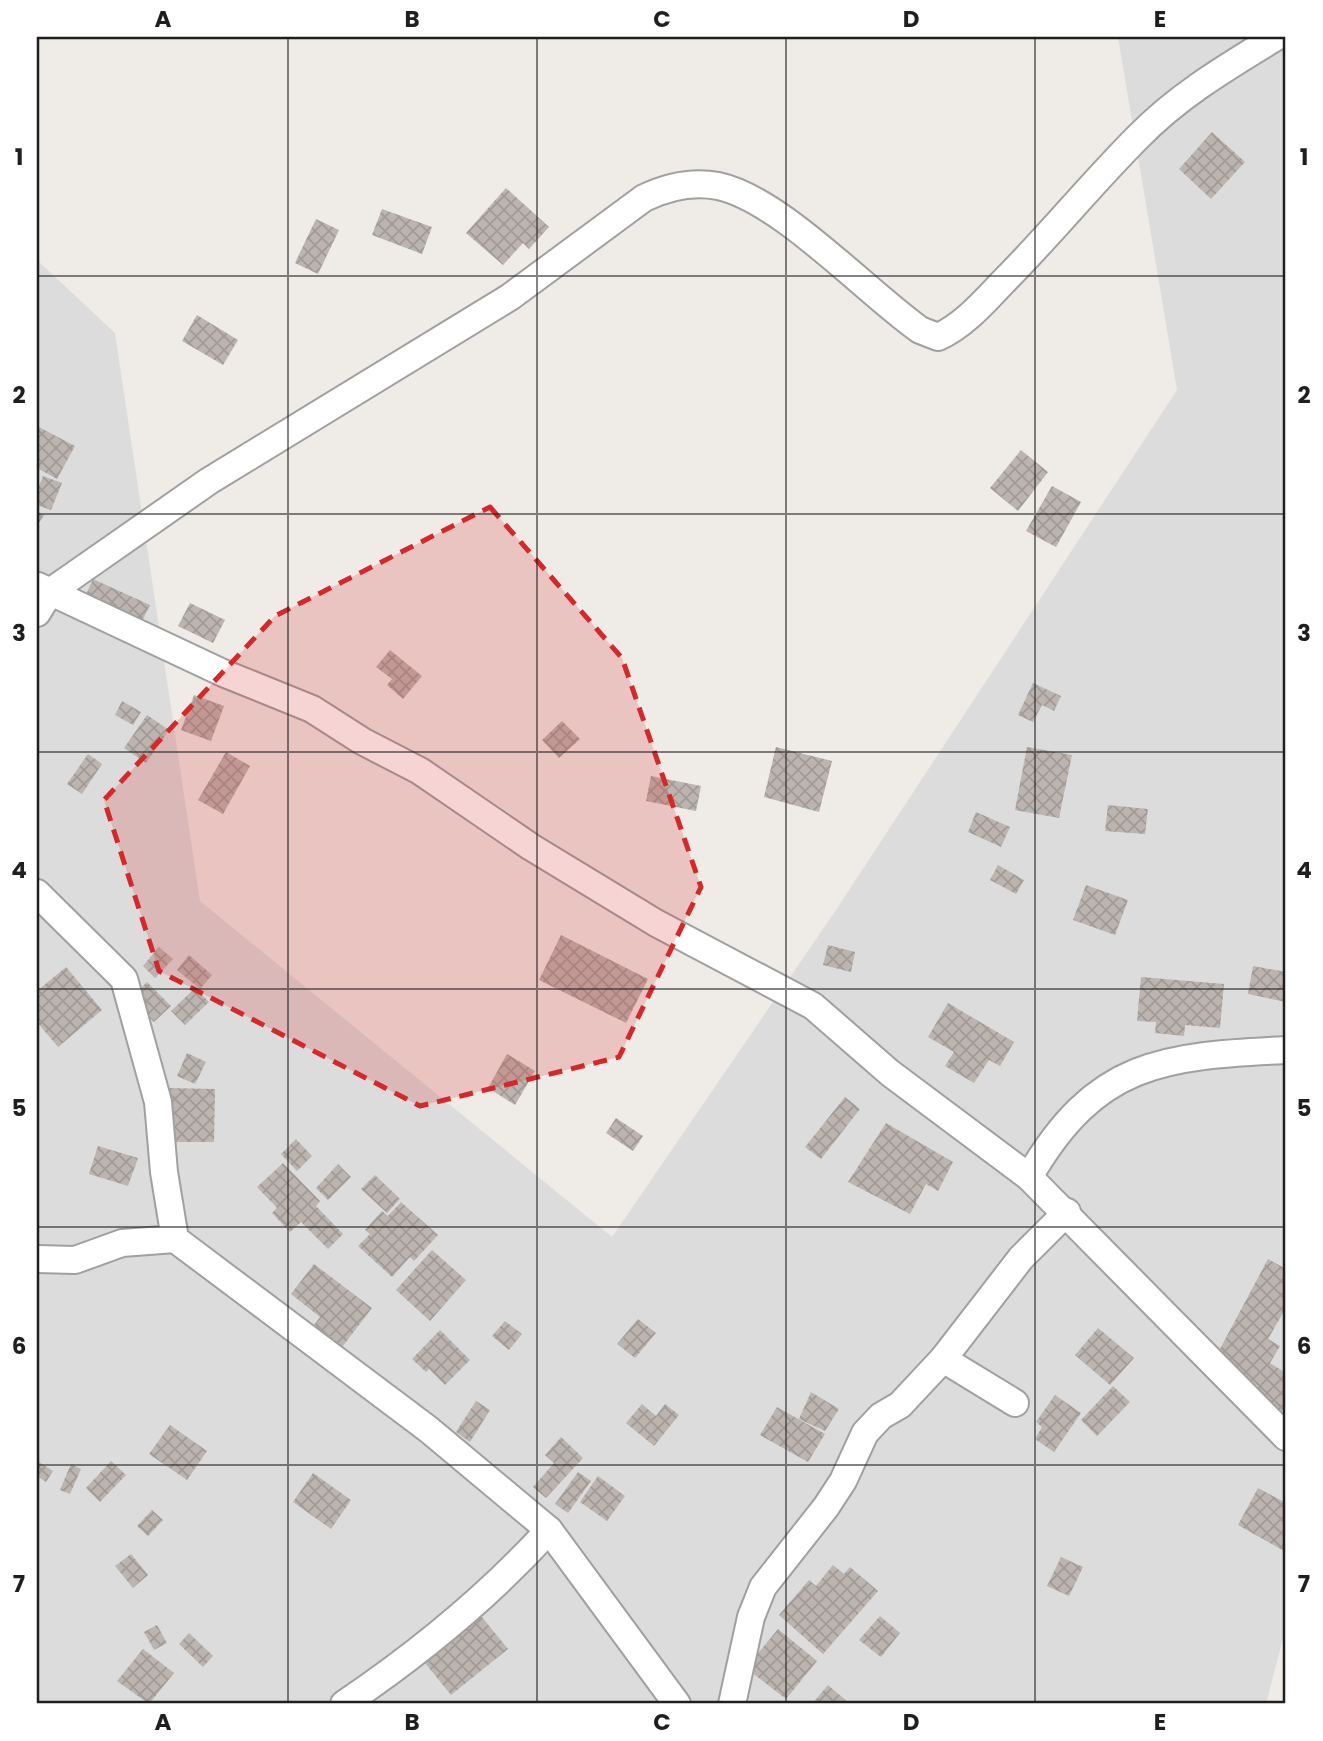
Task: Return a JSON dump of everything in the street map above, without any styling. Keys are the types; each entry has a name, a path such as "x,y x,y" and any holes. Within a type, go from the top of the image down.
{"street":[{"path":"41,597 209,481 510,297 644,198 664,188 687,185 719,186 743,197 807,237 920,330 938,337 947,333 1025,260 1139,135 1206,78 1276,37"},
{"path":"41,597 312,709 362,741 419,771 531,847 656,923 813,1006 890,1073 1029,1177 1067,1212 1286,1437"},
{"path":"37,893 124,979 158,1102 164,1172 175,1239"},
{"path":"1029,1177 1046,1148 1079,1110 1109,1084 1146,1068 1185,1058 1286,1050"},
{"path":"733,1704 751,1617 764,1587 844,1481 865,1433 881,1416 900,1405 943,1359 1021,1258 1067,1212"},
{"path":"37,1259 75,1260 122,1243 175,1239 428,1429 549,1530 677,1704"},
{"path":"943,1359 1015,1403"},
{"path":"344,1704 403,1664 475,1605 504,1580 549,1530"}],"highlighted area":[{"path":"490,507 622,658 701,887 619,1057 420,1106 159,971 104,800 275,616"}],"shaded area":[{"path":"1118,37 1286,37 1286,1627 1266,1704 37,1704 37,260 115,333 200,901 612,1237 834,913 1177,390"}],"building":[{"path":"1212,132 1245,162 1211,199 1179,169"},
{"path":"506,188 549,227 529,249 523,243 503,265 466,233"},
{"path":"382,209 432,227 422,254 372,235"},
{"path":"316,219 339,230 318,274 295,263"},
{"path":"197,315 238,340 223,365 182,341"},
{"path":"37,426 75,446 57,479 37,468"},
{"path":"1021,450 1048,472 1018,511 990,488"},
{"path":"43,476 62,483 51,510 37,505 37,491"},
{"path":"1052,486 1081,502 1056,547 1026,531"},
{"path":"37,511 44,515 37,526"},
{"path":"93,579 150,605 139,627 83,601"},
{"path":"190,603 225,620 213,643 178,626"},
{"path":"390,650 422,676 403,699 387,685 392,679 376,667"},
{"path":"1033,683 1061,696 1054,711 1042,705 1033,722 1018,715"},
{"path":"194,695 224,706 211,741 181,730"},
{"path":"122,701 141,712 133,725 115,715"},
{"path":"147,715 169,730 146,763 124,748"},
{"path":"562,721 580,739 559,758 542,740"},
{"path":"776,747 832,761 819,812 764,797"},
{"path":"1027,747 1072,755 1059,818 1015,810"},
{"path":"226,752 250,766 223,814 198,800"},
{"path":"88,754 102,764 82,794 67,784"},
{"path":"651,776 701,786 696,811 646,801"},
{"path":"1108,805 1148,809 1145,834 1105,831"},
{"path":"976,812 1010,827 1001,847 968,832"},
{"path":"998,865 1024,880 1016,894 990,880"},
{"path":"1086,885 1128,900 1115,935 1073,920"},
{"path":"561,935 648,979 626,1023 539,980"},
{"path":"828,945 855,952 851,972 823,965"},
{"path":"159,947 173,959 155,978 143,966"},
{"path":"189,955 212,975 200,989 177,970"},
{"path":"1253,966 1286,972 1286,1002 1248,994"},
{"path":"66,967 102,1010 58,1047 37,1022 37,991"},
{"path":"1141,977 1224,984 1220,1028 1185,1025 1184,1036 1155,1033 1156,1022 1137,1021"},
{"path":"147,982 171,1006 154,1022 130,999"},
{"path":"195,988 209,1002 185,1025 171,1011"},
{"path":"948,1003 1014,1042 1000,1066 989,1060 974,1083 945,1066 954,1052 928,1037"},
{"path":"187,1053 206,1062 195,1084 177,1076"},
{"path":"507,1054 535,1071 515,1105 488,1088"},
{"path":"167,1088 215,1089 214,1142 166,1142"},
{"path":"845,1097 860,1109 821,1159 805,1147"},
{"path":"616,1118 643,1136 633,1151 606,1133"},
{"path":"886,1123 953,1162 938,1191 926,1184 910,1214 848,1182"},
{"path":"296,1139 312,1156 297,1171 281,1154"},
{"path":"98,1146 138,1158 128,1186 89,1174"},
{"path":"283,1163 320,1201 316,1206 343,1234 328,1249 301,1222 290,1232 272,1213 277,1208 257,1187"},
{"path":"338,1164 351,1177 328,1200 316,1188"},
{"path":"375,1175 400,1199 387,1213 361,1189"},
{"path":"401,1202 438,1235 414,1261 410,1257 392,1277 358,1246 370,1234 365,1230 382,1211 388,1216"},
{"path":"432,1250 466,1280 430,1321 396,1290"},
{"path":"1268,1259 1286,1269 1286,1308 1268,1339 1280,1346 1270,1363 1286,1373 1286,1404 1282,1412 1253,1397 1258,1386 1213,1362"},
{"path":"314,1264 372,1308 339,1351 311,1329 320,1317 291,1294"},
{"path":"638,1319 656,1333 635,1358 617,1344"},
{"path":"505,1321 522,1334 509,1350 492,1336"},
{"path":"1098,1328 1134,1358 1110,1385 1075,1355"},
{"path":"440,1330 470,1360 445,1385 429,1369 426,1372 412,1359"},
{"path":"1113,1386 1130,1402 1097,1436 1081,1420"},
{"path":"811,1392 839,1409 825,1431 799,1419"},
{"path":"1055,1395 1081,1413 1054,1452 1035,1439 1042,1427 1036,1422"},
{"path":"476,1401 490,1410 470,1442 456,1432"},
{"path":"642,1404 656,1416 665,1404 679,1415 654,1446 626,1423"},
{"path":"777,1407 825,1434 808,1462 760,1435"},
{"path":"170,1425 207,1451 187,1480 149,1454"},
{"path":"561,1437 583,1458 546,1498 533,1487 554,1463 545,1455"},
{"path":"111,1461 126,1475 100,1502 86,1488"},
{"path":"39,1462 53,1471 46,1482 37,1476"},
{"path":"71,1464 81,1469 70,1494 60,1490"},
{"path":"578,1472 591,1481 568,1513 555,1504"},
{"path":"313,1473 351,1500 331,1529 293,1502"},
{"path":"598,1476 625,1496 607,1521 580,1502"},
{"path":"1258,1488 1286,1503 1286,1552 1238,1525"},
{"path":"152,1510 163,1520 148,1536 137,1526"},
{"path":"131,1554 148,1575 133,1588 115,1566"},
{"path":"1061,1557 1083,1567 1069,1596 1047,1586"},
{"path":"833,1565 844,1574 850,1567 878,1591 823,1654 779,1615 809,1580 816,1586"},
{"path":"477,1611 508,1649 451,1695 421,1658"},
{"path":"880,1616 900,1633 881,1657 859,1640"},
{"path":"157,1625 167,1643 154,1650 144,1632"},
{"path":"778,1629 817,1661 786,1699 746,1668"},
{"path":"189,1633 213,1656 203,1667 179,1644"},
{"path":"143,1649 174,1673 149,1704 117,1681"},
{"path":"828,1685 850,1704 812,1704"}]}
